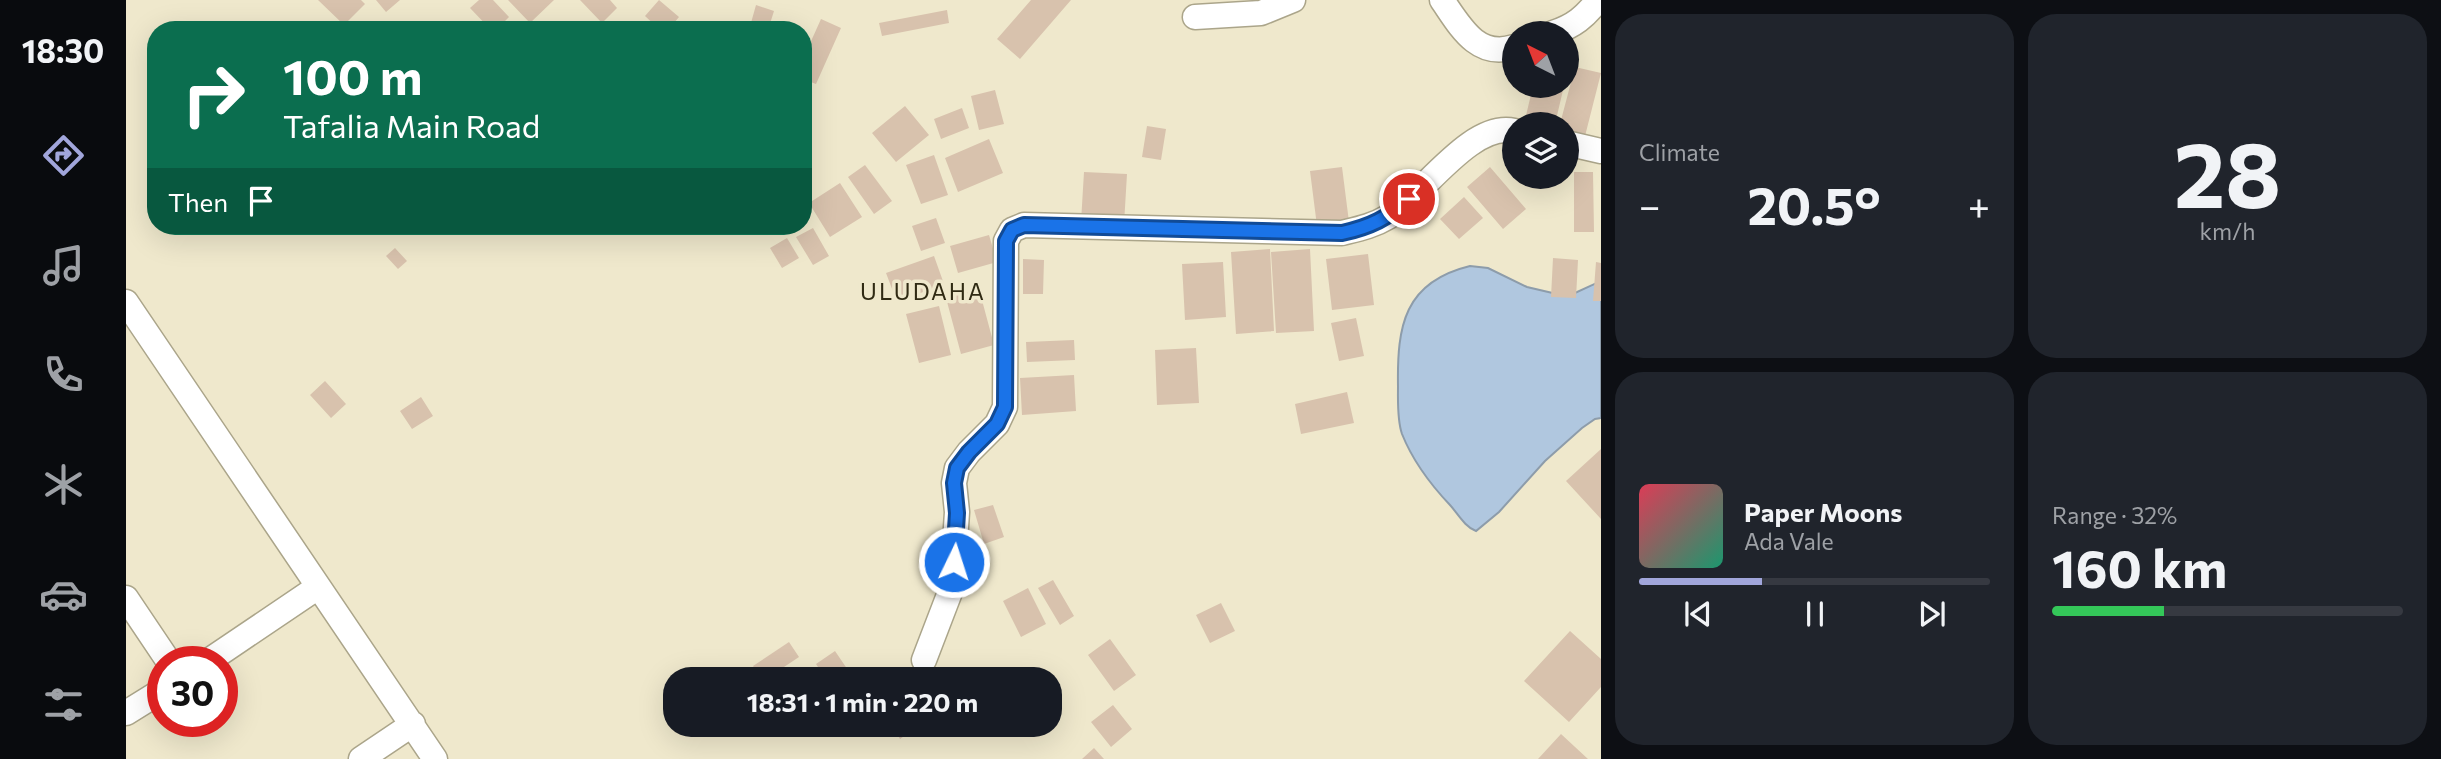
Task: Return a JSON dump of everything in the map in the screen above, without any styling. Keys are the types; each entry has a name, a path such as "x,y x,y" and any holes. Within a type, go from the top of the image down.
{"street":[{"path":"1195,17 1261,13 1293,0"},
{"path":"1442,0 1465,34 1485,49 1502,50"},
{"path":"1579,22 1598,0"},
{"path":"923,660 953,587 957,513 954,483 957,468 997,424 1005,407 1006,241 1012,230 1024,225 1342,233 1368,227 1390,216 1467,147 1485,134 1502,129"},
{"path":"1579,146 1601,152"},
{"path":"126,302 435,759"},
{"path":"230,646 318,587"},
{"path":"126,598 158,646"},
{"path":"126,713 147,700"},
{"path":"361,759 413,724"}],"water":[{"path":"1470,266 1488,268 1527,287 1561,295 1575,293 1601,281 1601,418 1582,428 1545,461 1499,512 1476,531 1462,520 1417,462 1402,434 1398,404 1400,344 1409,310 1418,295 1431,283 1448,273"}],"building":[{"path":"318,0 361,0 365,4 348,21 340,21"},
{"path":"376,0 400,0 386,12"},
{"path":"479,0 493,0 509,17 505,21 482,21 470,8"},
{"path":"508,0 554,0 532,21 528,21"},
{"path":"580,0 610,0 617,8 604,21 600,21"},
{"path":"659,0 679,17 676,21 650,21 645,16"},
{"path":"1031,0 1071,0 1020,59 997,39"},
{"path":"756,5 774,11 771,21 752,21"},
{"path":"947,10 949,23 882,36 879,23"},
{"path":"821,19 841,28 816,84 812,82 812,39"},
{"path":"1579,68 1601,73 1584,140 1579,139 1579,112 1563,112 1567,98 1579,98"},
{"path":"995,90 1004,124 979,130 971,96"},
{"path":"1530,98 1561,98 1558,112 1527,112"},
{"path":"905,106 929,135 896,162 872,133"},
{"path":"962,108 969,128 941,139 934,119"},
{"path":"1147,126 1166,129 1161,160 1142,157"},
{"path":"989,139 1003,173 958,192 945,158"},
{"path":"934,155 948,195 921,204 906,165"},
{"path":"865,165 892,201 874,214 848,177"},
{"path":"1342,167 1349,222 1317,226 1310,171"},
{"path":"1490,167 1502,181 1502,189 1509,189 1526,209 1503,229 1467,187"},
{"path":"1084,172 1127,174 1124,224 1081,222"},
{"path":"1579,172 1593,172 1594,232 1574,232 1574,189 1579,189"},
{"path":"840,183 862,217 830,237 812,208 812,201"},
{"path":"1464,197 1483,218 1459,239 1440,219"},
{"path":"936,218 945,243 921,251 912,226"},
{"path":"812,229 829,256 813,265 796,237 812,235"},
{"path":"989,235 997,262 958,273 950,246"},
{"path":"787,238 799,258 782,268 770,248"},
{"path":"395,248 407,261 398,269 386,256"},
{"path":"1270,249 1274,331 1236,334 1231,252"},
{"path":"1310,249 1314,331 1276,333 1271,252"},
{"path":"1368,254 1374,305 1332,310 1326,259"},
{"path":"934,256 944,284 897,302 886,273"},
{"path":"1553,258 1578,260 1576,298 1551,297"},
{"path":"1023,259 1044,260 1043,294 1023,294"},
{"path":"1223,262 1226,317 1185,320 1182,264"},
{"path":"1596,262 1601,263 1601,301 1593,301"},
{"path":"979,289 994,345 961,354 946,298"},
{"path":"939,306 951,355 919,363 906,314"},
{"path":"1356,318 1364,356 1339,361 1331,323"},
{"path":"1074,340 1075,360 1027,362 1026,342"},
{"path":"1196,348 1199,403 1157,405 1155,350"},
{"path":"1074,375 1076,411 1022,415 1020,378"},
{"path":"325,381 346,404 331,418 310,395"},
{"path":"1347,392 1354,423 1301,434 1295,404"},
{"path":"421,397 433,416 412,429 400,411"},
{"path":"1601,449 1601,519 1566,481"},
{"path":"993,505 1004,537 984,544 974,510"},
{"path":"1053,580 1074,616 1060,625 1038,588"},
{"path":"1028,588 1046,624 1021,637 1003,601"},
{"path":"1221,603 1235,631 1210,643 1196,615"},
{"path":"1570,631 1601,659 1601,687 1569,722 1524,681"},
{"path":"1110,639 1136,675 1114,691 1088,655"},
{"path":"789,642 799,657 784,667 753,666"},
{"path":"835,651 846,667 818,667 816,664"},
{"path":"1113,705 1132,729 1111,747 1091,722"},
{"path":"1561,734 1588,759 1538,759"},
{"path":"1094,748 1104,759 1082,759"}],"district":[{"name":"ULUDAHA","path":"923,292"}],"route":[{"path":"954,562 957,513 954,483 957,468 997,424 1005,407 1006,241 1012,230 1024,225 1342,233 1368,227 1390,216 1409,199"}]}
